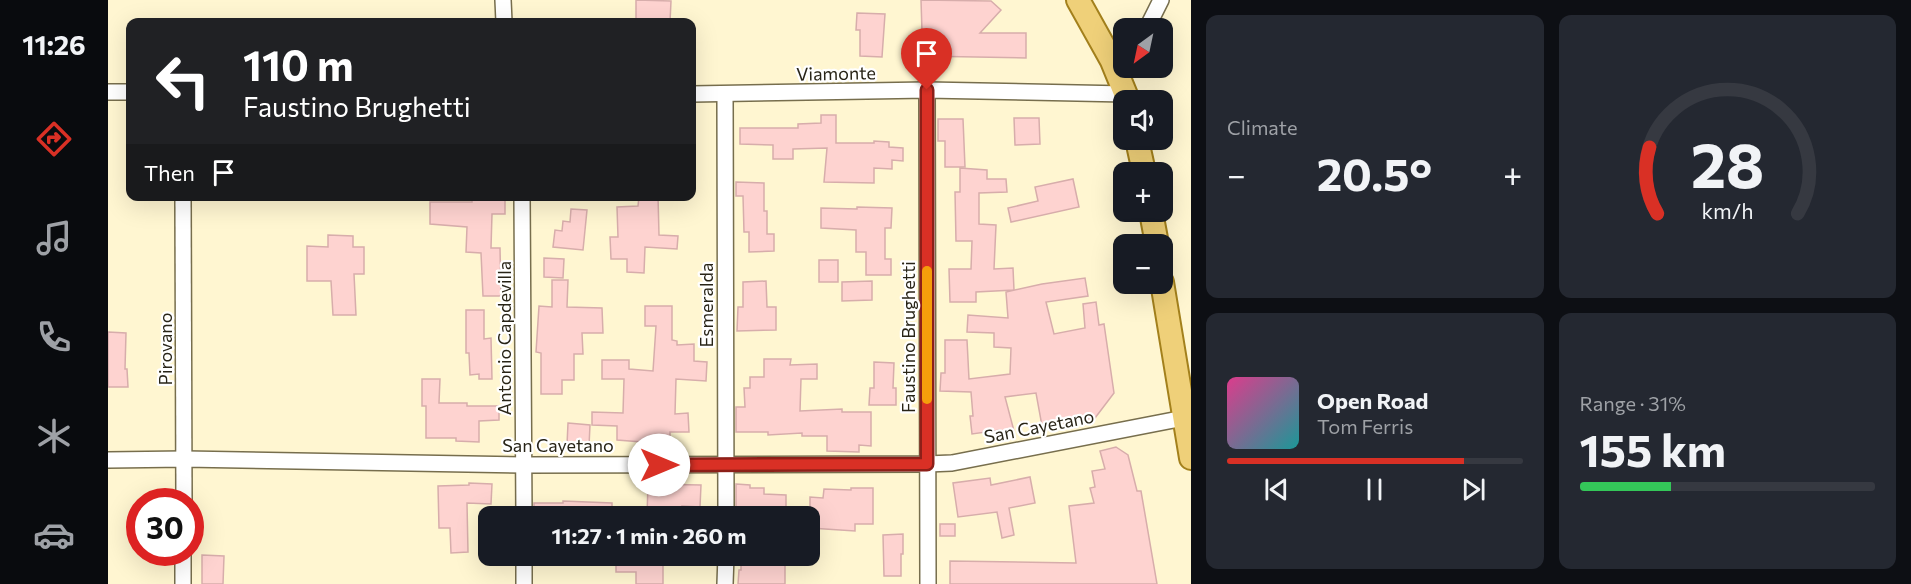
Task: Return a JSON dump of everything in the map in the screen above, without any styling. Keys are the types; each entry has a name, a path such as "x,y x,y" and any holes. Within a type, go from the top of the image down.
{"main road":[{"path":"1078,0 1113,51"},
{"path":"1164,294 1191,458"}],"street":[{"path":"503,0 504,18"},
{"path":"1152,18 1161,0"},
{"name":"Viamonte","path":"696,94 927,90 1113,97"},
{"name":"Faustino Brughetti","path":"927,90 928,584"},
{"path":"108,92 126,92"},
{"name":"Esmeralda","path":"725,95 726,506"},
{"name":"Pirovano","path":"183,201 184,488"},
{"name":"Antonio Capdevilla","path":"522,201 524,506"},
{"name":"San Cayetano","path":"108,460 185,459 524,465 927,464 952,463 1184,418"},
{"path":"183,566 183,584"},
{"path":"524,566 524,584"},
{"path":"725,584 726,566"}],"building":[{"path":"636,0 671,1 670,18 636,18"},
{"path":"921,0 991,1 1001,10 980,33 1026,33 1026,58 920,56"},
{"path":"857,13 885,14 882,57 860,56 860,30 856,30"},
{"path":"821,115 836,115 836,143 889,142 889,147 903,148 903,161 892,160 892,169 874,168 874,183 824,182 827,148 793,149 793,159 773,159 773,145 740,144 740,128 798,128 798,124 821,123"},
{"path":"1014,118 1039,118 1040,144 1015,145"},
{"path":"938,119 963,119 965,167 945,167 945,141 938,141"},
{"path":"960,168 987,170 987,179 1006,179 1007,192 979,193 979,224 996,225 994,269 1013,268 1014,290 976,292 976,302 950,302 949,269 971,269 972,241 956,241 955,192 960,192"},
{"path":"1073,179 1079,207 1011,222 1008,208 1038,201 1035,187"},
{"path":"736,182 764,183 767,234 774,234 774,251 749,252 749,232 744,232 743,196 736,196"},
{"path":"505,201 505,214 492,214 491,248 500,248 501,296 483,296 481,253 466,252 467,227 430,224 430,202"},
{"path":"638,201 658,201 659,235 678,236 677,249 645,247 644,273 627,272 627,259 611,259 610,237 618,237 617,207 638,206"},
{"path":"857,207 892,208 891,228 885,228 885,259 891,259 891,275 866,275 866,252 856,252 856,230 821,228 821,208 857,209"},
{"path":"571,209 587,210 583,250 553,247 555,230 562,231 563,221 570,222"},
{"path":"328,235 353,236 353,247 364,247 364,274 354,274 356,315 333,315 331,281 307,281 307,246 328,247"},
{"path":"544,258 564,259 563,278 544,277"},
{"path":"819,260 838,260 838,282 819,282"},
{"path":"1085,278 1088,296 1046,302 1054,334 1085,328 1083,304 1096,302 1099,325 1104,324 1114,393 1095,418 1042,426 1036,393 1005,397 1014,431 1001,434 1000,430 972,434 971,392 940,391 941,373 945,373 945,340 967,340 969,379 1010,374 1011,348 994,347 994,333 967,332 968,315 1008,318 1006,292"},
{"path":"552,280 568,280 567,307 602,308 603,333 582,333 583,354 574,354 574,380 562,380 562,394 541,394 541,353 536,352 539,306 552,307"},
{"path":"766,281 767,307 776,307 776,330 737,331 738,307 743,307 743,282"},
{"path":"872,281 872,300 842,301 842,282"},
{"path":"645,306 672,306 672,340 677,341 677,345 694,344 694,361 707,362 706,381 676,379 675,414 688,413 689,432 670,432 670,447 656,448 655,443 617,440 617,426 592,425 592,412 623,413 624,379 602,379 602,360 629,360 629,369 653,371 656,326 645,326"},
{"path":"466,310 484,310 484,339 491,338 492,379 479,379 479,374 470,375 469,353 466,353"},
{"path":"108,332 126,333 125,369 127,369 128,387 108,387"},
{"path":"764,359 791,359 790,365 817,364 817,379 801,379 800,411 842,409 842,412 871,412 871,446 859,445 859,452 827,451 827,436 802,436 802,433 768,435 768,432 736,432 736,407 745,407 744,388 750,388 750,377 764,377"},
{"path":"874,362 894,363 893,388 896,388 896,405 869,405 870,388 874,388"},
{"path":"422,379 440,379 439,403 499,406 499,420 479,421 479,442 456,441 456,438 426,438 426,406 422,406"},
{"path":"568,423 590,425 589,446 567,445"},
{"path":"1116,447 1128,455 1137,491 1141,491 1157,584 950,584 950,561 1076,563 1069,506 1094,503 1090,488 1095,487 1092,471 1105,469 1100,451"},
{"path":"1030,477 1035,503 1009,508 1014,535 1002,538 997,512 958,517 953,483 990,478 991,485"},
{"path":"469,483 492,484 491,504 467,503 468,552 451,553 450,528 439,528 438,486 469,485"},
{"path":"648,484 701,485 700,506 647,506"},
{"path":"736,484 750,485 750,488 764,488 764,494 786,495 786,506 736,506"},
{"path":"851,488 873,488 873,524 855,524 855,531 820,529 820,506 810,506 810,497 823,498 824,489 851,490"},
{"path":"563,501 612,503 612,506 534,506 534,503 563,503"},
{"path":"940,524 955,524 955,536 940,536"},
{"path":"903,534 901,576 884,576 883,535"},
{"path":"204,555 224,556 223,584 202,584"},
{"path":"616,566 663,566 663,584 636,584 636,572 616,572"},
{"path":"741,566 785,566 785,584 738,584 739,570"}],"slow traffic":[{"path":"927,271 927,399"}],"route":[{"path":"659,465 927,464 927,90"}]}
